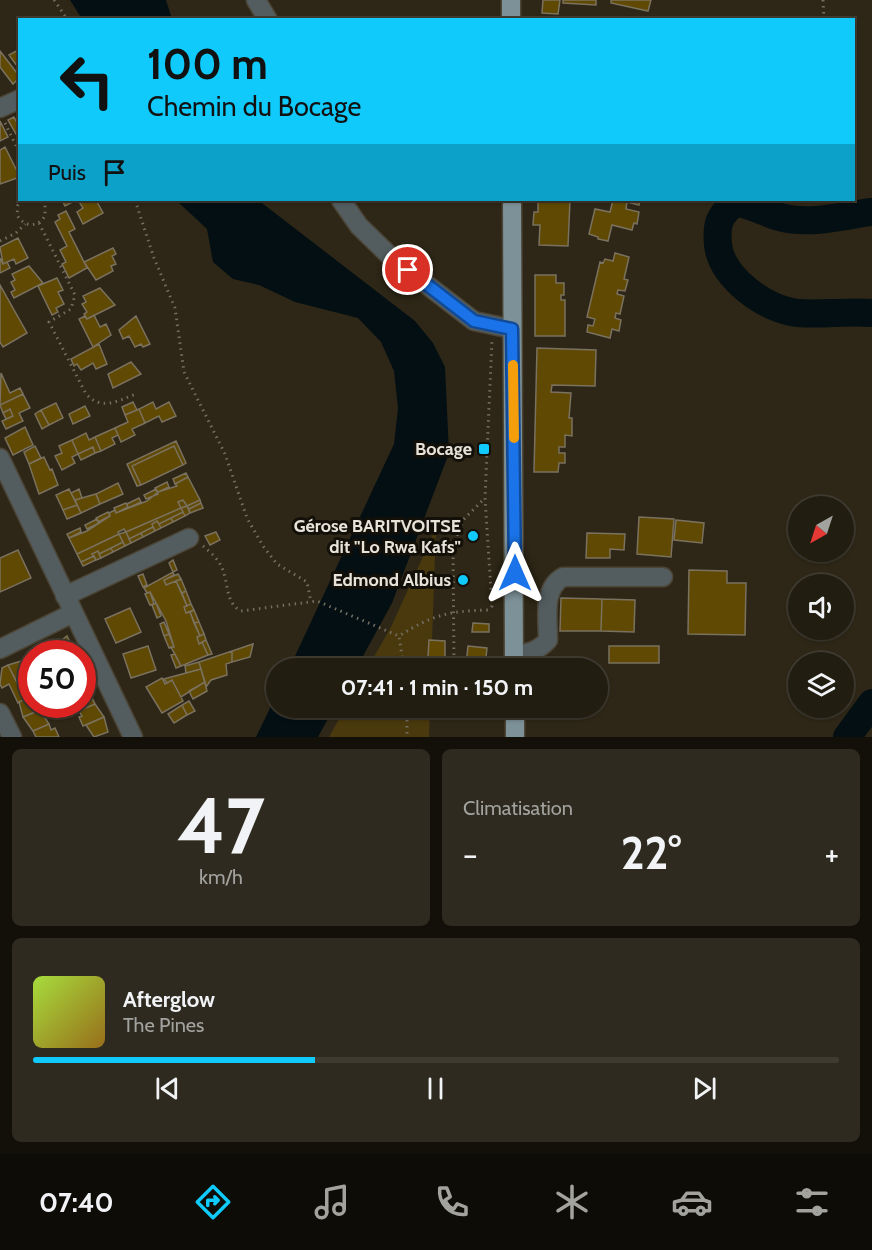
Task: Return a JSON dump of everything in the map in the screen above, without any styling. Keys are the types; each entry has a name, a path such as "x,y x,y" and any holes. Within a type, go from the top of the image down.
{"main road":[{"path":"512,0 512,18"},
{"path":"512,201 514,658"},
{"path":"515,718 515,737"}],"street":[{"path":"256,0 267,18"},
{"path":"0,108 18,100"},
{"path":"342,201 359,226 392,258 474,321 512,329"},
{"path":"0,458 133,737"},
{"path":"65,596 189,538"},
{"path":"520,658 540,649 548,640 549,591 555,581 563,577 663,577"},
{"path":"0,649 74,613"},
{"path":"0,713 12,737"}],"path":[{"path":"54,0 67,18"},
{"path":"823,0 824,18"},
{"path":"0,113 18,150"},
{"path":"21,201 18,205 17,215 25,224 30,225 39,223 46,210 41,201"},
{"path":"135,201 154,258 175,308 184,372 225,454 247,518 262,546 277,564 307,582 311,602"},
{"path":"39,223 75,294 71,309 49,322 86,394 94,402 106,405 136,394"},
{"path":"0,241 16,233 25,224"},
{"path":"399,636 430,619 453,611 488,610 492,606 485,498 492,326"},
{"path":"454,658 453,546 463,520 485,498"},
{"path":"189,538 210,551 222,565 231,600 237,609 317,601 399,636"},
{"path":"399,636 402,658"},
{"path":"407,718 407,737"}],"shaded area":[{"path":"70,0 166,0 172,18 81,18"},
{"path":"177,201 259,201 415,321 433,343 445,367 449,453 392,603 362,658 294,658 394,444 398,408 394,371 381,342 358,318 295,302 259,285 233,279 213,262 207,229"},
{"path":"436,528 431,658 373,658 391,627"},
{"path":"266,716 328,718 318,737 256,737"},
{"path":"339,718 430,718 429,737 329,737"}],"building":[{"path":"543,0 560,0 558,14 542,13"},
{"path":"563,0 596,0 596,5 563,3"},
{"path":"611,0 651,0 648,11 611,3"},
{"path":"18,50 18,67 9,55"},
{"path":"0,51 18,74 18,79 13,84 0,67"},
{"path":"14,117 16,121 18,120 18,138 8,120"},
{"path":"0,121 8,137 0,141"},
{"path":"5,147 18,173 18,178 0,184 0,150"},
{"path":"62,201 74,201 65,206"},
{"path":"79,201 97,201 103,213 83,224 77,212 83,208"},
{"path":"538,201 570,201 568,246 539,245 540,225 533,225 534,212 538,212"},
{"path":"613,201 640,201 639,205 627,202 626,209 639,212 637,224 634,223 632,230 612,225 608,241 589,234 595,209 610,212"},
{"path":"66,211 75,229 69,232 87,268 69,278 62,264 66,262 60,250 67,246 55,222 60,219 58,215"},
{"path":"18,238 28,258 16,264 14,259 3,264 0,247"},
{"path":"113,248 116,254 112,256 116,264 111,266 113,271 96,280 84,262"},
{"path":"615,253 629,257 624,279 628,280 625,291 618,290 617,294 624,296 620,314 616,313 615,318 621,320 619,331 612,329 610,338 587,332 588,325 593,326 595,319 587,317 600,262 603,263 605,259 613,261"},
{"path":"0,258 3,264 7,262 10,268 0,273"},
{"path":"29,266 43,283 14,298 11,292 15,290 11,282 15,280 12,274"},
{"path":"535,275 556,275 556,283 564,283 564,295 561,295 561,300 565,300 565,336 535,336"},
{"path":"57,278 63,290 58,292 64,304 56,308 58,312 52,315 38,286"},
{"path":"0,285 27,333 3,347 0,342"},
{"path":"100,288 115,305 87,319 84,314 87,312 82,304 86,302 83,296"},
{"path":"94,315 100,327 106,324 111,335 93,347 79,319 85,316 87,319"},
{"path":"136,316 150,344 143,347 141,344 135,347 129,336 123,339 119,330"},
{"path":"99,344 107,364 96,369 93,363 81,370 77,364 74,366 71,359"},
{"path":"537,348 596,350 595,386 552,385 551,392 571,393 569,418 572,418 572,436 565,435 565,447 559,447 559,453 565,453 565,463 559,463 558,472 534,472"},
{"path":"131,362 141,374 113,388 108,374"},
{"path":"1,373 10,393 20,388 23,394 0,405"},
{"path":"23,394 30,408 19,413 23,421 6,429 2,421 13,416 10,409 3,413 0,405"},
{"path":"133,402 137,410 125,415 122,407"},
{"path":"153,402 156,409 169,402 176,416 162,422 159,416 145,423 139,409"},
{"path":"56,403 63,418 49,425 41,410"},
{"path":"85,406 90,416 73,424 69,414"},
{"path":"10,409 13,416 6,419 3,413"},
{"path":"139,409 145,423 132,429 135,435 121,442 115,428 128,422 125,415"},
{"path":"41,410 49,425 42,429 35,414"},
{"path":"25,427 33,445 13,455 5,438"},
{"path":"115,428 118,435 112,438 115,444 101,451 95,437"},
{"path":"86,433 89,440 95,437 101,451 95,453 93,447 78,454 72,440"},
{"path":"72,440 78,454 72,457 75,463 62,470 55,456 62,453 59,446"},
{"path":"176,441 186,463 183,465 174,446 132,466 141,485 137,486 127,464"},
{"path":"35,446 41,458 29,464 24,452"},
{"path":"174,446 183,465 141,485 132,466"},
{"path":"93,447 95,453 81,460 78,454"},
{"path":"44,457 58,485 39,494 29,464"},
{"path":"186,473 188,477 175,484 173,479"},
{"path":"188,477 200,500 187,506 183,500 178,502 181,508 126,532 124,529 118,532 119,534 77,554 69,538 87,531 110,516 109,513 115,510 116,513 147,501 158,492 177,486 175,484"},
{"path":"167,482 169,487 158,492 155,488"},
{"path":"118,483 123,494 100,504 96,494"},
{"path":"69,489 77,505 63,510 56,495"},
{"path":"79,489 82,498 75,500 71,493"},
{"path":"156,489 158,494 146,499 144,495"},
{"path":"96,494 100,504 81,513 75,500"},
{"path":"139,498 141,502 128,508 127,504"},
{"path":"183,500 187,506 181,508 178,502"},
{"path":"200,500 201,503 189,509 187,506"},
{"path":"126,503 128,507 116,513 114,508"},
{"path":"201,503 203,508 190,513 189,509"},
{"path":"77,505 81,513 67,519 63,510"},
{"path":"187,506 190,513 185,516 181,508"},
{"path":"181,508 183,512 159,524 157,521 152,524 153,527 129,539 126,532"},
{"path":"108,512 110,516 98,522 96,518"},
{"path":"183,512 185,516 173,522 171,518"},
{"path":"639,517 674,519 671,557 637,554"},
{"path":"171,518 173,522 161,528 159,524"},
{"path":"97,519 99,523 87,529 85,525"},
{"path":"676,520 704,523 702,543 674,540"},
{"path":"157,521 161,528 155,531 152,524"},
{"path":"153,527 155,531 143,537 141,533"},
{"path":"80,528 81,532 69,538 67,534"},
{"path":"126,532 131,543 125,546 119,534"},
{"path":"216,532 220,540 210,545 205,536"},
{"path":"141,533 143,537 131,543 129,539"},
{"path":"587,533 625,534 624,550 610,549 610,558 586,558"},
{"path":"119,534 123,542 99,554 98,551 92,554 94,556 81,562 77,554"},
{"path":"123,542 125,546 113,552 111,548"},
{"path":"111,548 113,552 101,558 99,554"},
{"path":"18,550 31,578 0,592 0,558"},
{"path":"98,551 101,558 96,560 92,554"},
{"path":"94,556 96,560 83,566 81,562"},
{"path":"173,560 177,570 173,572 169,563"},
{"path":"689,570 727,571 727,583 746,583 745,635 688,634"},
{"path":"173,572 174,575 164,580 166,585 176,581 187,606 184,607 186,613 190,612 200,636 197,637 199,644 202,642 208,655 181,666 171,647 174,647 166,621 150,592 147,593 144,588"},
{"path":"143,574 147,585 143,587 138,576"},
{"path":"178,574 181,579 166,585 164,580"},
{"path":"181,579 186,591 182,593 176,581"},
{"path":"186,591 191,604 187,606 182,593"},
{"path":"150,592 154,604 150,605 145,594"},
{"path":"561,598 602,599 601,631 560,631"},
{"path":"602,599 635,600 634,632 601,631"},
{"path":"156,603 161,616 157,618 152,605"},
{"path":"191,604 194,610 186,613 184,607"},
{"path":"130,608 141,632 116,643 105,619"},
{"path":"194,610 199,622 194,623 190,612"},
{"path":"164,622 169,634 164,636 160,624"},
{"path":"199,622 204,634 200,636 194,623"},
{"path":"473,623 489,624 489,632 472,632"},
{"path":"169,634 174,647 169,648 164,636"},
{"path":"204,634 206,640 199,644 197,637"},
{"path":"206,640 212,654 208,655 202,642"},
{"path":"429,640 445,641 445,657 428,657"},
{"path":"253,644 250,657 232,662 232,651"},
{"path":"148,646 156,670 131,678 123,654"},
{"path":"468,646 487,648 486,658 467,658"},
{"path":"609,646 659,646 659,663 609,663"},
{"path":"232,651 232,662 226,664 227,675 211,680 206,687 199,662"},
{"path":"175,654 181,666 176,668 171,655"},
{"path":"18,662 18,684 8,665"},
{"path":"199,662 201,669 186,673 185,666"},
{"path":"8,665 18,685 18,703 9,684 2,688 0,684 2,668"},
{"path":"201,669 205,682 181,697 172,680 167,683 164,679"},
{"path":"162,678 165,684 172,680 183,701 162,713 146,687"},
{"path":"205,682 207,691 193,699 189,691"},
{"path":"189,701 195,711 187,715 182,705"},
{"path":"96,705 104,717 83,726 79,718 96,718"},
{"path":"182,705 187,715 174,723 168,714"},
{"path":"104,717 108,732 94,737 86,725"},
{"path":"24,718 45,718 49,724 33,731"},
{"path":"49,724 51,730 55,728 59,737 36,737 33,731"}],"waterway":[{"path":"872,212 800,220 776,216 736,202 722,216 718,226 718,245 721,257 737,280 760,299 786,311 798,313 872,313"},
{"path":"847,737 872,703"}],"slow traffic":[{"path":"513,365 514,438"}],"place":[{"name":"Bocage","path":"484,449"},
{"name":"Gérose BARITVOITSE dit \"Lo Rwa Kafs\"","path":"473,536"},
{"name":"Edmond Albius","path":"463,580"}],"route":[{"path":"408,270 474,321 512,329 515,573"}]}
